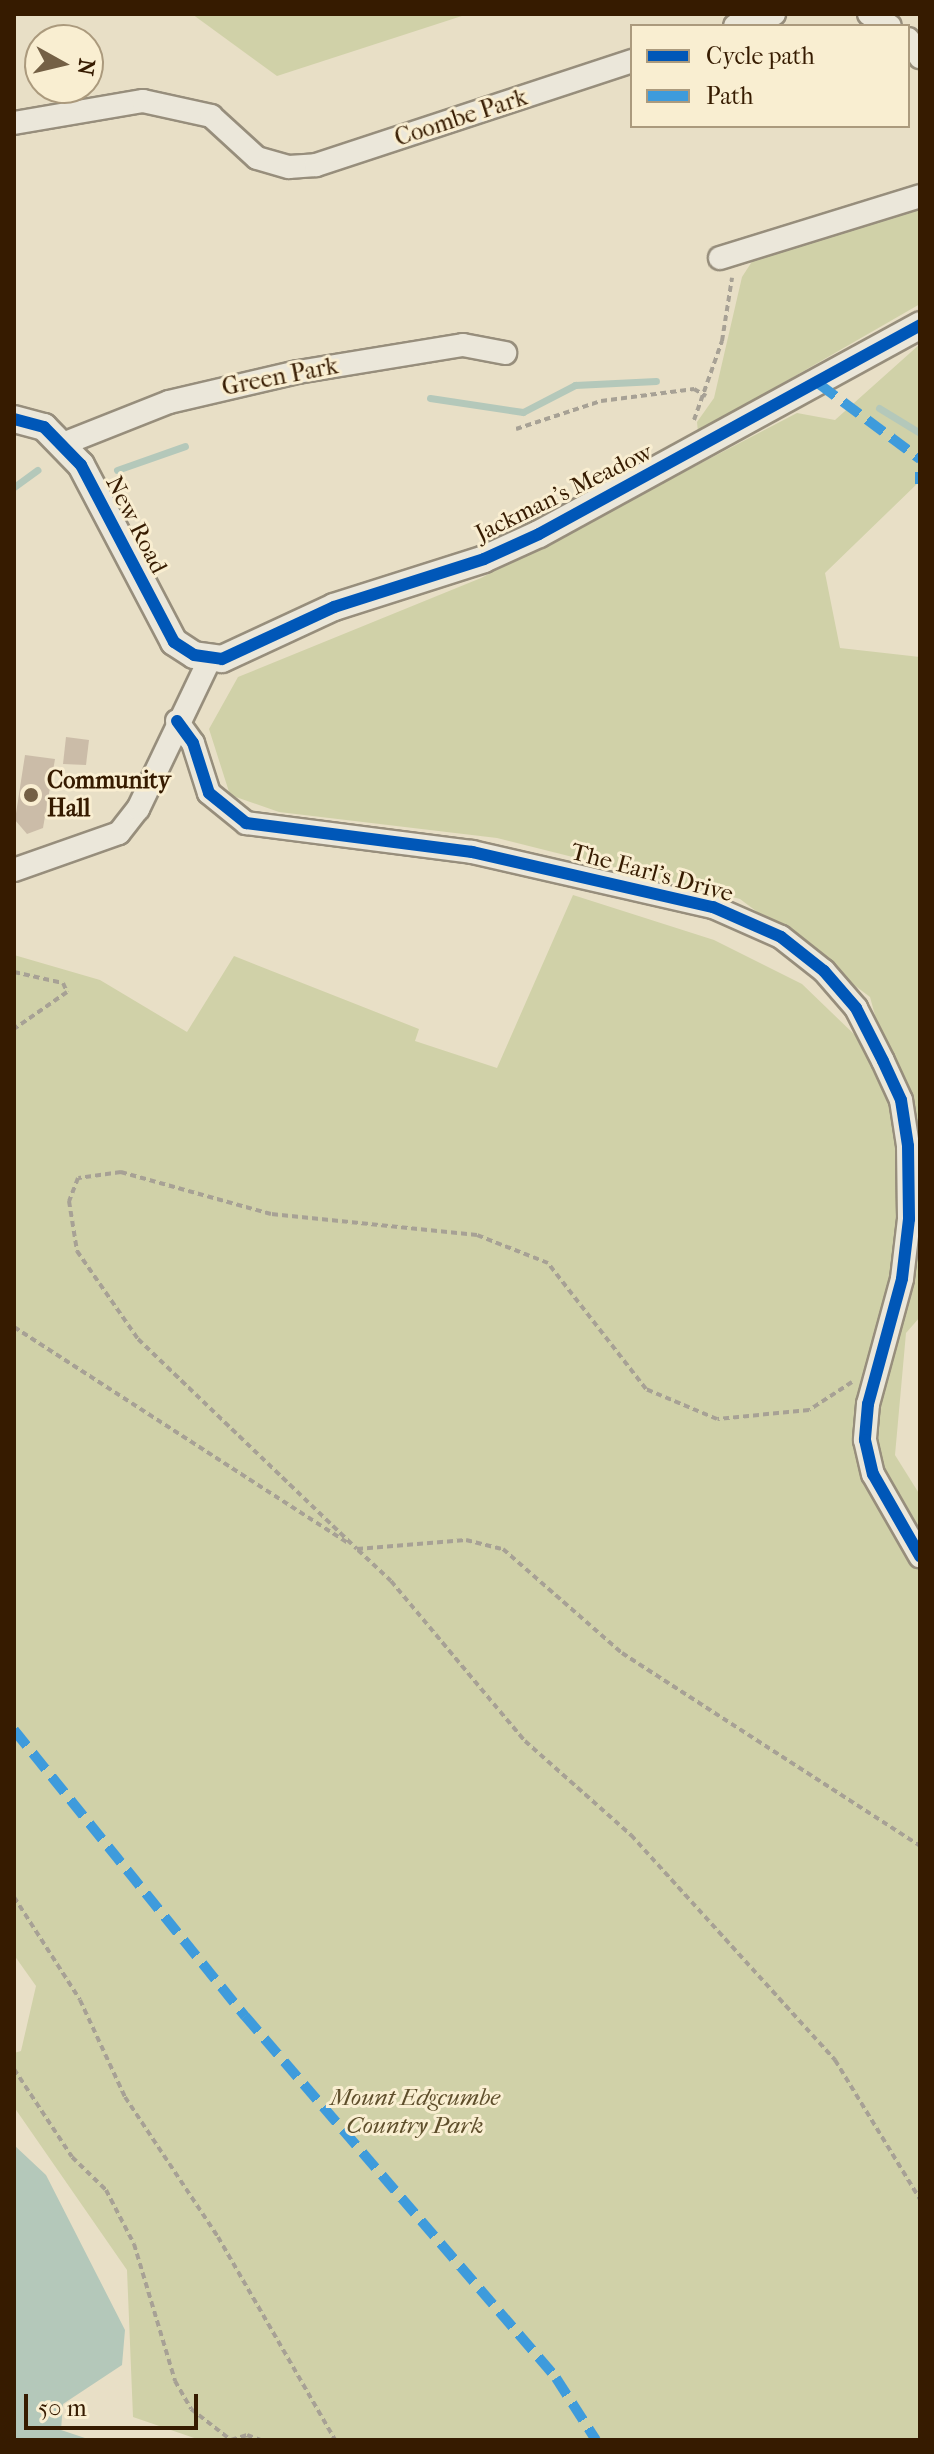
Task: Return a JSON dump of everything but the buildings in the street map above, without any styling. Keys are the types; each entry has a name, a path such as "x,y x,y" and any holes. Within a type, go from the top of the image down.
{"street":[{"path":"742,24 774,14"},
{"path":"869,14 886,24"},
{"name":"Coombe Park","path":"14,123 112,104 166,104 211,116 257,158 289,167 316,165 421,133 630,62"},
{"path":"726,256 920,196"},
{"name":"Jackman's Meadow","path":"210,659 243,651 334,607 484,559 690,454 920,325"},
{"name":"Green Park","path":"63,444 169,402 298,372 463,345 505,353"},
{"name":"New Road","path":"14,419 44,427 81,465 174,642 210,659"},
{"path":"14,870 119,833 138,809 177,721 210,659"},
{"name":"The Earl's Drive","path":"177,721 193,743 209,793 246,823 472,852 713,907 781,937 824,971 856,1008 901,1100 908,1146 909,1219 902,1279 868,1404 865,1440 873,1474 920,1556"}],"path":[{"path":"690,454 693,421 706,396 722,341 726,256"},
{"path":"516,429 601,401 694,389 706,396"},
{"path":"14,972 63,983 67,992 14,1029"},
{"path":"855,1379 809,1410 717,1419 646,1389 548,1263 477,1235 271,1214 121,1172 78,1178 69,1201 77,1251 138,1339 391,1581 525,1741 631,1835 835,2060 920,2199"},
{"path":"14,1327 357,1549 466,1540 503,1549 622,1653 920,1846"},
{"path":"14,1897 80,2000 125,2097 218,2237 335,2440"},
{"path":"14,2069 72,2157 113,2204 154,2297 153,2317 175,2381 191,2409 231,2440 247,2435 261,2440"}],"green space":[{"path":"192,14 468,14 277,76"},
{"path":"920,206 920,304 698,432 697,422 714,398 742,277 753,260"},
{"name":"Mount Edgcumbe Country Park","path":"920,344 920,481 825,573 840,648 920,657 920,1317 906,1333 895,1455 920,1495 920,2440 200,2440 133,2417 127,2270 14,2107 14,2053 21,2051 36,1986 14,1955 14,955 100,980 187,1032 234,956 419,1029 415,1041 497,1068 573,895 714,940 802,984 858,1038 882,1041 870,997 740,899 497,838 279,812 230,795 209,729 238,677 481,578 797,413 835,420"}],"shaded area":[{"path":"14,2145 46,2175 125,2330 122,2365 63,2404 61,2430 91,2440 14,2440"}],"waterway":[{"path":"430,398 523,412 575,385 656,381"},
{"path":"879,408 920,433"},
{"path":"117,470 185,446"},
{"path":"14,487 37,470"}],"marked path":[{"path":"819,384 920,459"},
{"path":"920,472 920,484"},
{"path":"14,1730 245,2016 556,2378 596,2440"}],"cycle path":[{"path":"14,419 44,427 81,465 174,642 194,655 222,659 334,607 484,559 539,534 920,325"},
{"path":"177,721 193,743 209,793 246,823 472,852 713,907 781,937 824,971 856,1008 901,1100 908,1146 909,1219 902,1279 868,1404 865,1440 873,1474 920,1556"}],"place":[{"name":"Community Hall","path":"31,795"}]}
